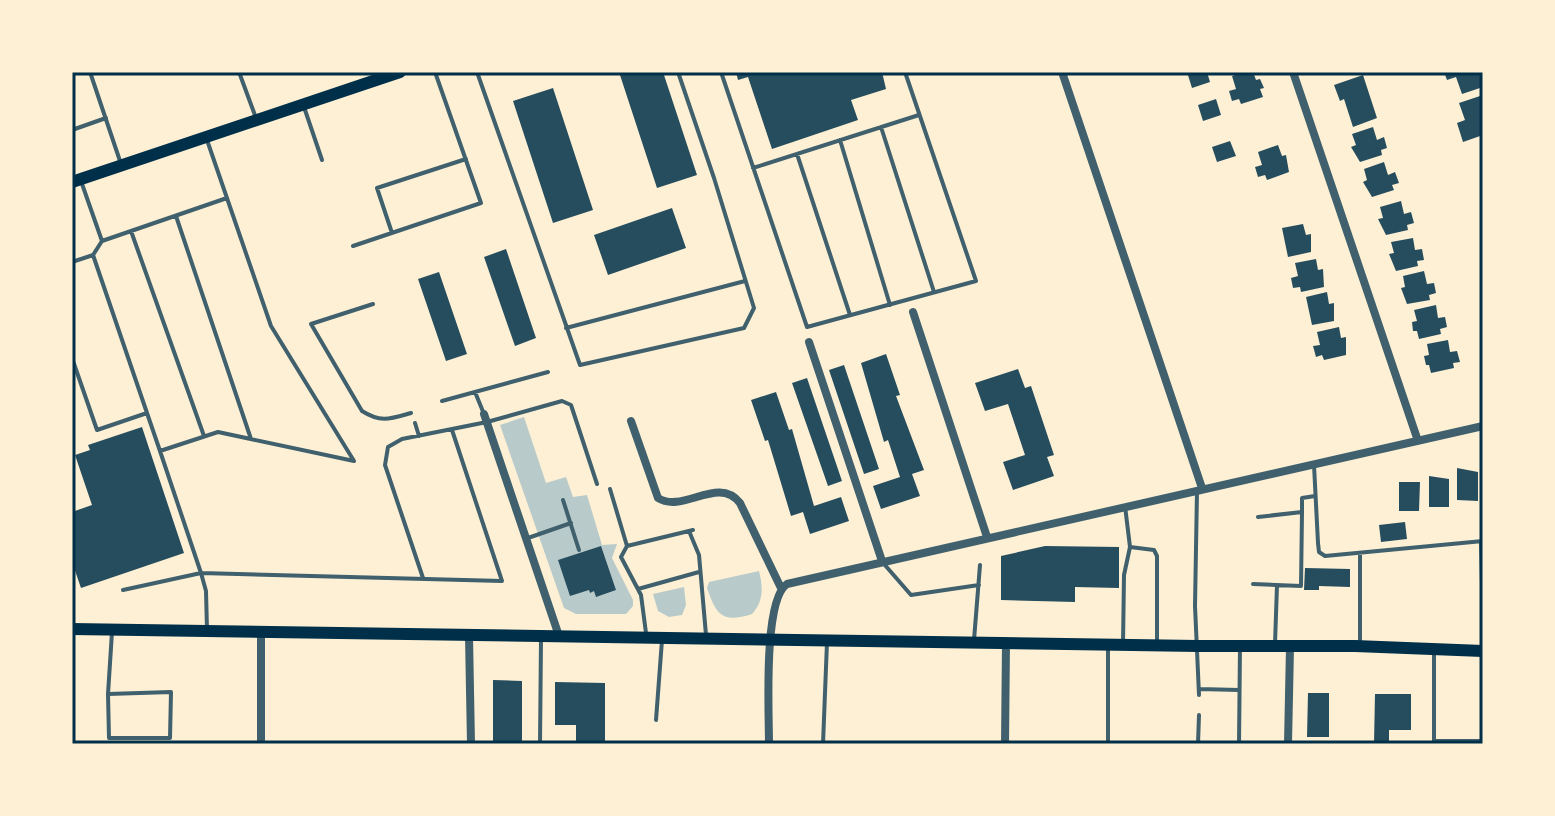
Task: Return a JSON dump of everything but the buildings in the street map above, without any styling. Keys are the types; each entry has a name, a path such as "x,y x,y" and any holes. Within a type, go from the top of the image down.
{"main road":[{"path":"76,180 400,72"},
{"path":"72,629 1483,651"}],"street":[{"path":"1062,72 1200,488"},
{"path":"1293,72 1418,441"},
{"path":"913,312 987,537"},
{"path":"809,342 882,561"},
{"path":"485,418 559,636"},
{"path":"631,421 658,498 667,502 722,492 734,495 781,588"},
{"path":"769,744 770,639 774,606 781,588 795,581 1483,426"},
{"path":"261,632 261,744"},
{"path":"469,636 471,744"},
{"path":"1005,744 1006,643"},
{"path":"1288,744 1290,647"}],"lane":[{"path":"90,72 122,166"},
{"path":"239,72 257,120"},
{"path":"353,246 481,203 435,72"},
{"path":"477,72 580,365 744,328 754,308 678,72"},
{"path":"721,72 807,327 976,281 905,72"},
{"path":"303,105 322,160"},
{"path":"753,168 919,115"},
{"path":"72,130 106,118"},
{"path":"880,127 934,292"},
{"path":"160,451 218,432 354,461 271,326 206,138"},
{"path":"840,140 890,305"},
{"path":"797,154 850,315"},
{"path":"392,233 377,188 466,159"},
{"path":"76,180 102,241"},
{"path":"72,262 93,255 102,241 227,198"},
{"path":"176,216 251,439"},
{"path":"131,231 204,437"},
{"path":"93,255 201,573 206,591 208,631"},
{"path":"566,328 745,281"},
{"path":"373,304 311,324 362,411 374,419 387,420 411,413"},
{"path":"72,358 97,430 147,413"},
{"path":"442,401 548,372"},
{"path":"475,392 485,418"},
{"path":"423,578 385,465 388,447 402,439 452,430 485,418 562,401 571,405 597,484"},
{"path":"415,423 419,436"},
{"path":"123,590 201,573 502,581 452,430"},
{"path":"1314,465 1319,552 1325,556 1482,541 1483,624"},
{"path":"1200,488 1195,606 1199,692 1239,690"},
{"path":"610,489 627,546 621,557 641,595 646,638"},
{"path":"1253,584 1301,586 1302,498 1315,496"},
{"path":"563,500 579,550"},
{"path":"1123,644 1124,575 1130,547 1125,505"},
{"path":"1258,517 1302,512"},
{"path":"527,538 571,523"},
{"path":"627,546 691,531 699,555 706,638"},
{"path":"1130,547 1154,550 1157,556 1157,644"},
{"path":"1360,553 1360,647"},
{"path":"882,561 911,595 979,585"},
{"path":"974,643 980,565"},
{"path":"638,589 699,572"},
{"path":"1275,647 1277,585"},
{"path":"108,694 171,692 170,738 109,738 108,694 112,630"},
{"path":"540,744 541,636"},
{"path":"656,720 662,638"},
{"path":"823,744 827,640"},
{"path":"1108,644 1108,744"},
{"path":"1239,744 1240,645"},
{"path":"1434,649 1434,741 1483,741"},
{"path":"1198,744 1199,715"}],"shaded area":[{"path":"524,417 546,483 566,477 573,497 587,495 602,545 617,544 612,558 633,600 633,606 626,614 576,614 564,608 500,425"},
{"path":"759,571 762,594 752,614 734,618 717,610 707,588 709,582"},
{"path":"684,587 686,605 682,615 669,617 658,611 653,594"}]}
